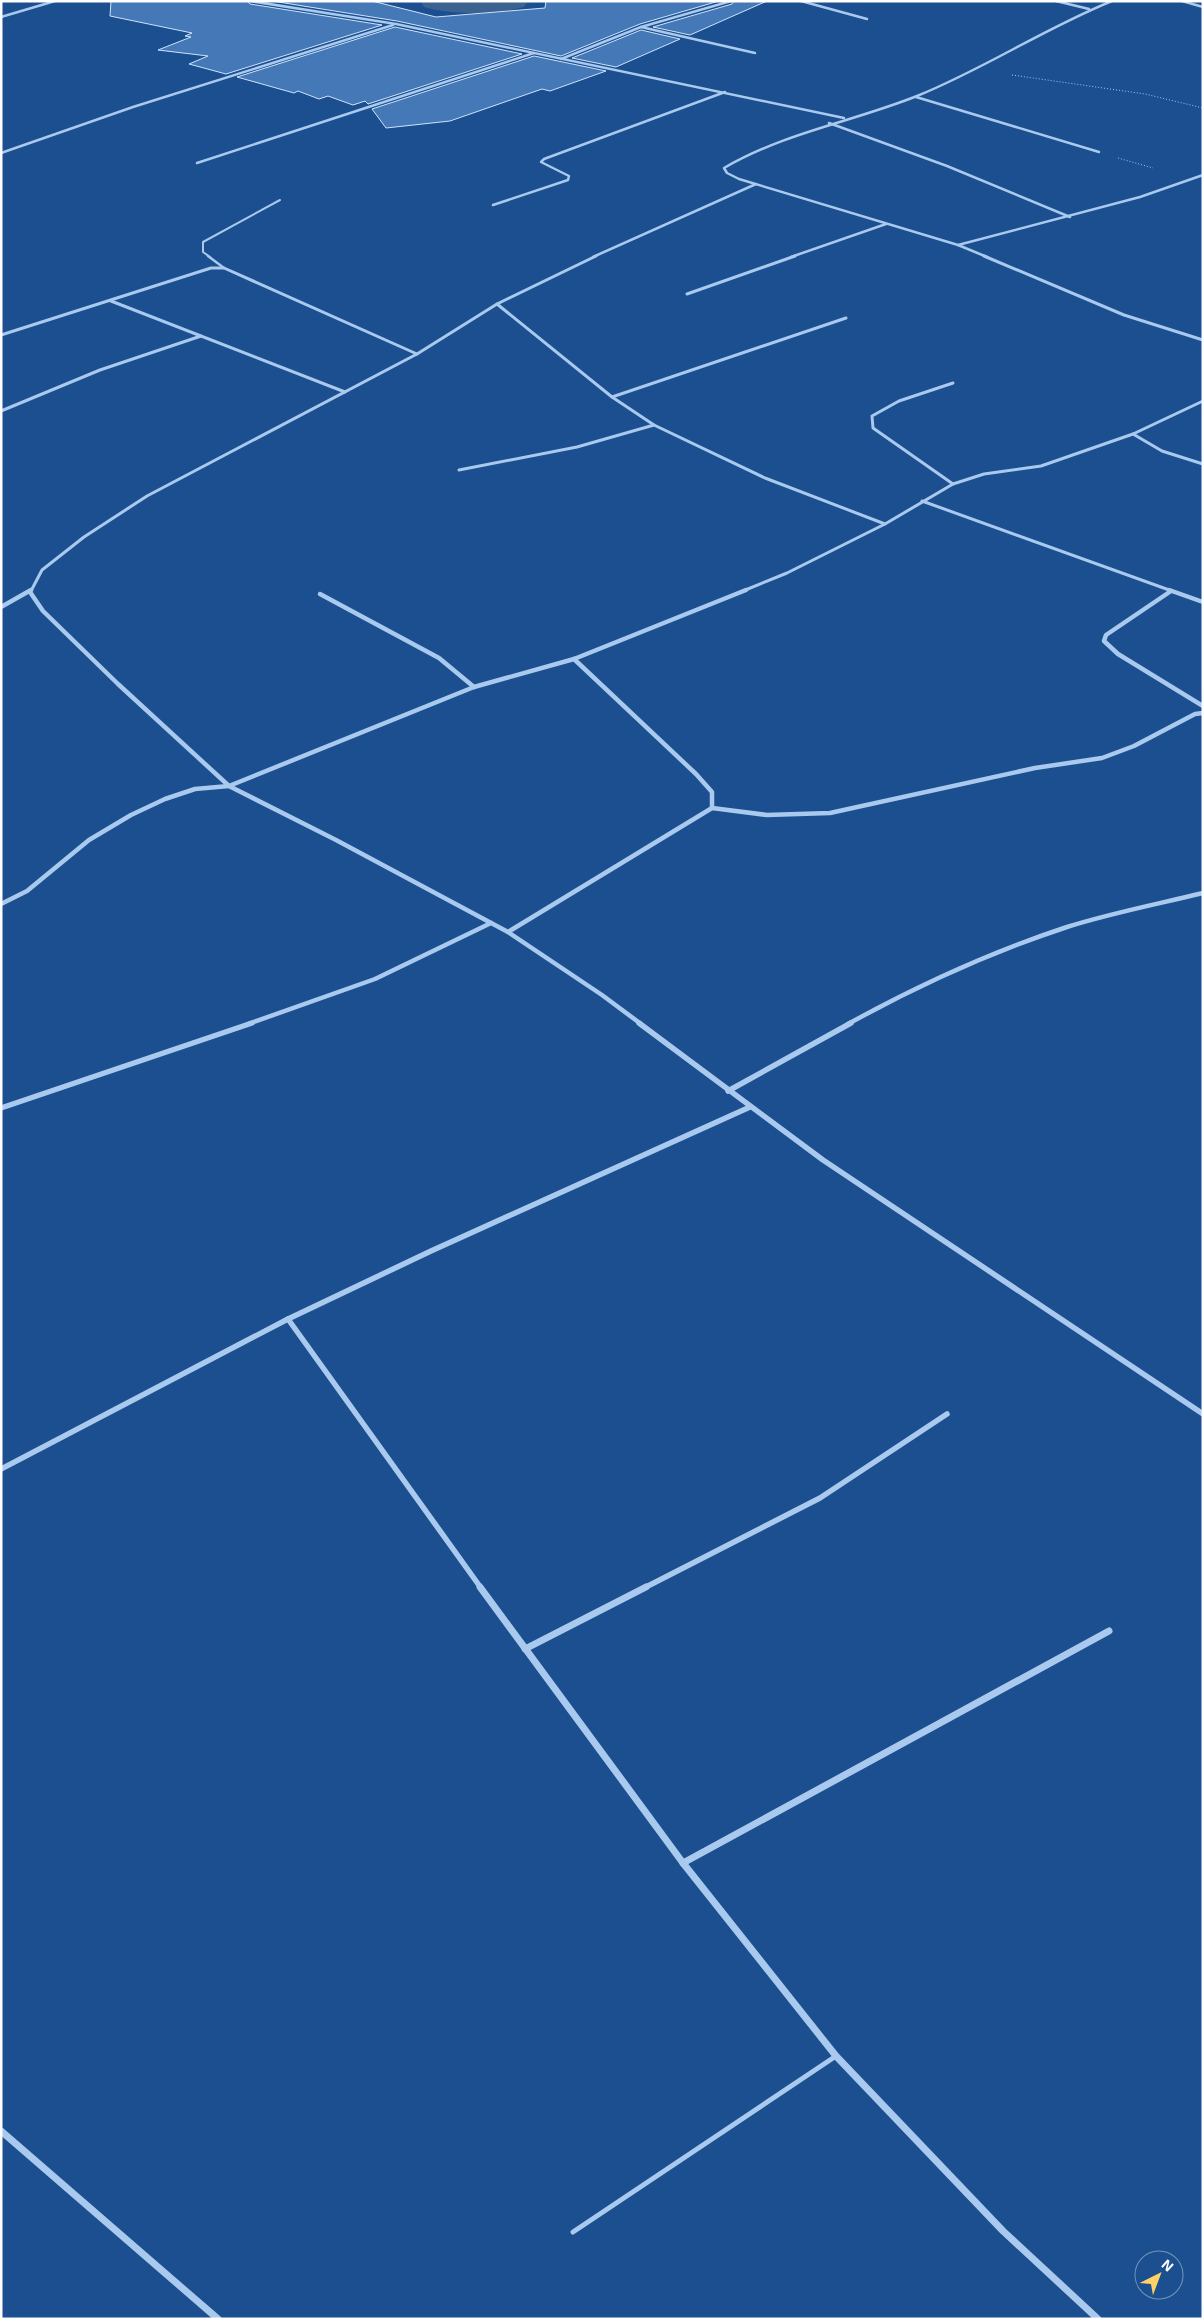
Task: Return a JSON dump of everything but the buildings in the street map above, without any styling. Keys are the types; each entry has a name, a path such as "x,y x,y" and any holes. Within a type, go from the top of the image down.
{"street":[{"path":"1,17 55,1"},
{"path":"250,1 396,24 845,118"},
{"path":"561,59 641,27 731,1"},
{"path":"801,1 866,19"},
{"path":"1056,1 1089,10"},
{"path":"1112,1 1089,10 916,97 845,118 762,148 724,168 727,172 756,184 958,246 1124,315 1203,340"},
{"path":"1182,1 1203,7"},
{"path":"1,153 150,101 396,24"},
{"path":"641,27 755,53"},
{"path":"197,163 534,53"},
{"path":"493,205 568,180 569,176 541,162 544,159 726,92"},
{"path":"916,97 1099,152"},
{"path":"829,124 947,166 1070,217"},
{"path":"958,246 1070,217 1203,175"},
{"path":"1,607 30,592 42,570 100,527 156,492 417,354 497,304 545,279 756,184"},
{"path":"687,294 887,224"},
{"path":"1,335 212,268 224,268 417,354"},
{"path":"111,301 345,392"},
{"path":"497,304 612,397 654,425 765,478 885,524"},
{"path":"612,397 846,318"},
{"path":"1,411 56,385 201,336"},
{"path":"953,383 899,402 872,416 873,428 953,484"},
{"path":"1,904 27,891 89,840 132,815 165,799 195,790 229,786 474,687 574,659 787,573 885,524 953,484 984,474 1041,466 1133,434 1203,401"},
{"path":"459,470 577,446 654,425"},
{"path":"1133,434 1162,450 1203,464"},
{"path":"922,501 1203,602"},
{"path":"1171,590 1106,635 1104,641 1118,654 1203,706"},
{"path":"30,592 43,612 229,786 336,840 508,932 602,995 728,1091 823,1160 1203,1414"},
{"path":"320,594 439,658 474,687"},
{"path":"574,659 696,774 712,792 712,808"},
{"path":"508,932 712,808 767,815 830,813 1035,768 1102,758 1134,746 1194,714 1203,713"},
{"path":"728,1091 898,997 990,957 1067,928 1203,893"},
{"path":"1,1108 214,1034 310,1004 375,979 491,923"},
{"path":"1,1469 288,1319 431,1251 750,1107"},
{"path":"288,1319 525,1649 683,1863 836,2056 1003,2231 1098,2319"},
{"path":"525,1649 820,1498 946,1414"},
{"path":"683,1863 1109,1631"},
{"path":"1,2131 218,2319"}],"lane":[{"path":"224,268 203,252 203,242 280,200"},
{"path":"573,2232 836,2056"}],"path":[{"path":"971,70 1144,94 1203,108"},
{"path":"1099,152 1195,178"}],"waterway":[{"path":"435,1 483,3 513,1"}]}
